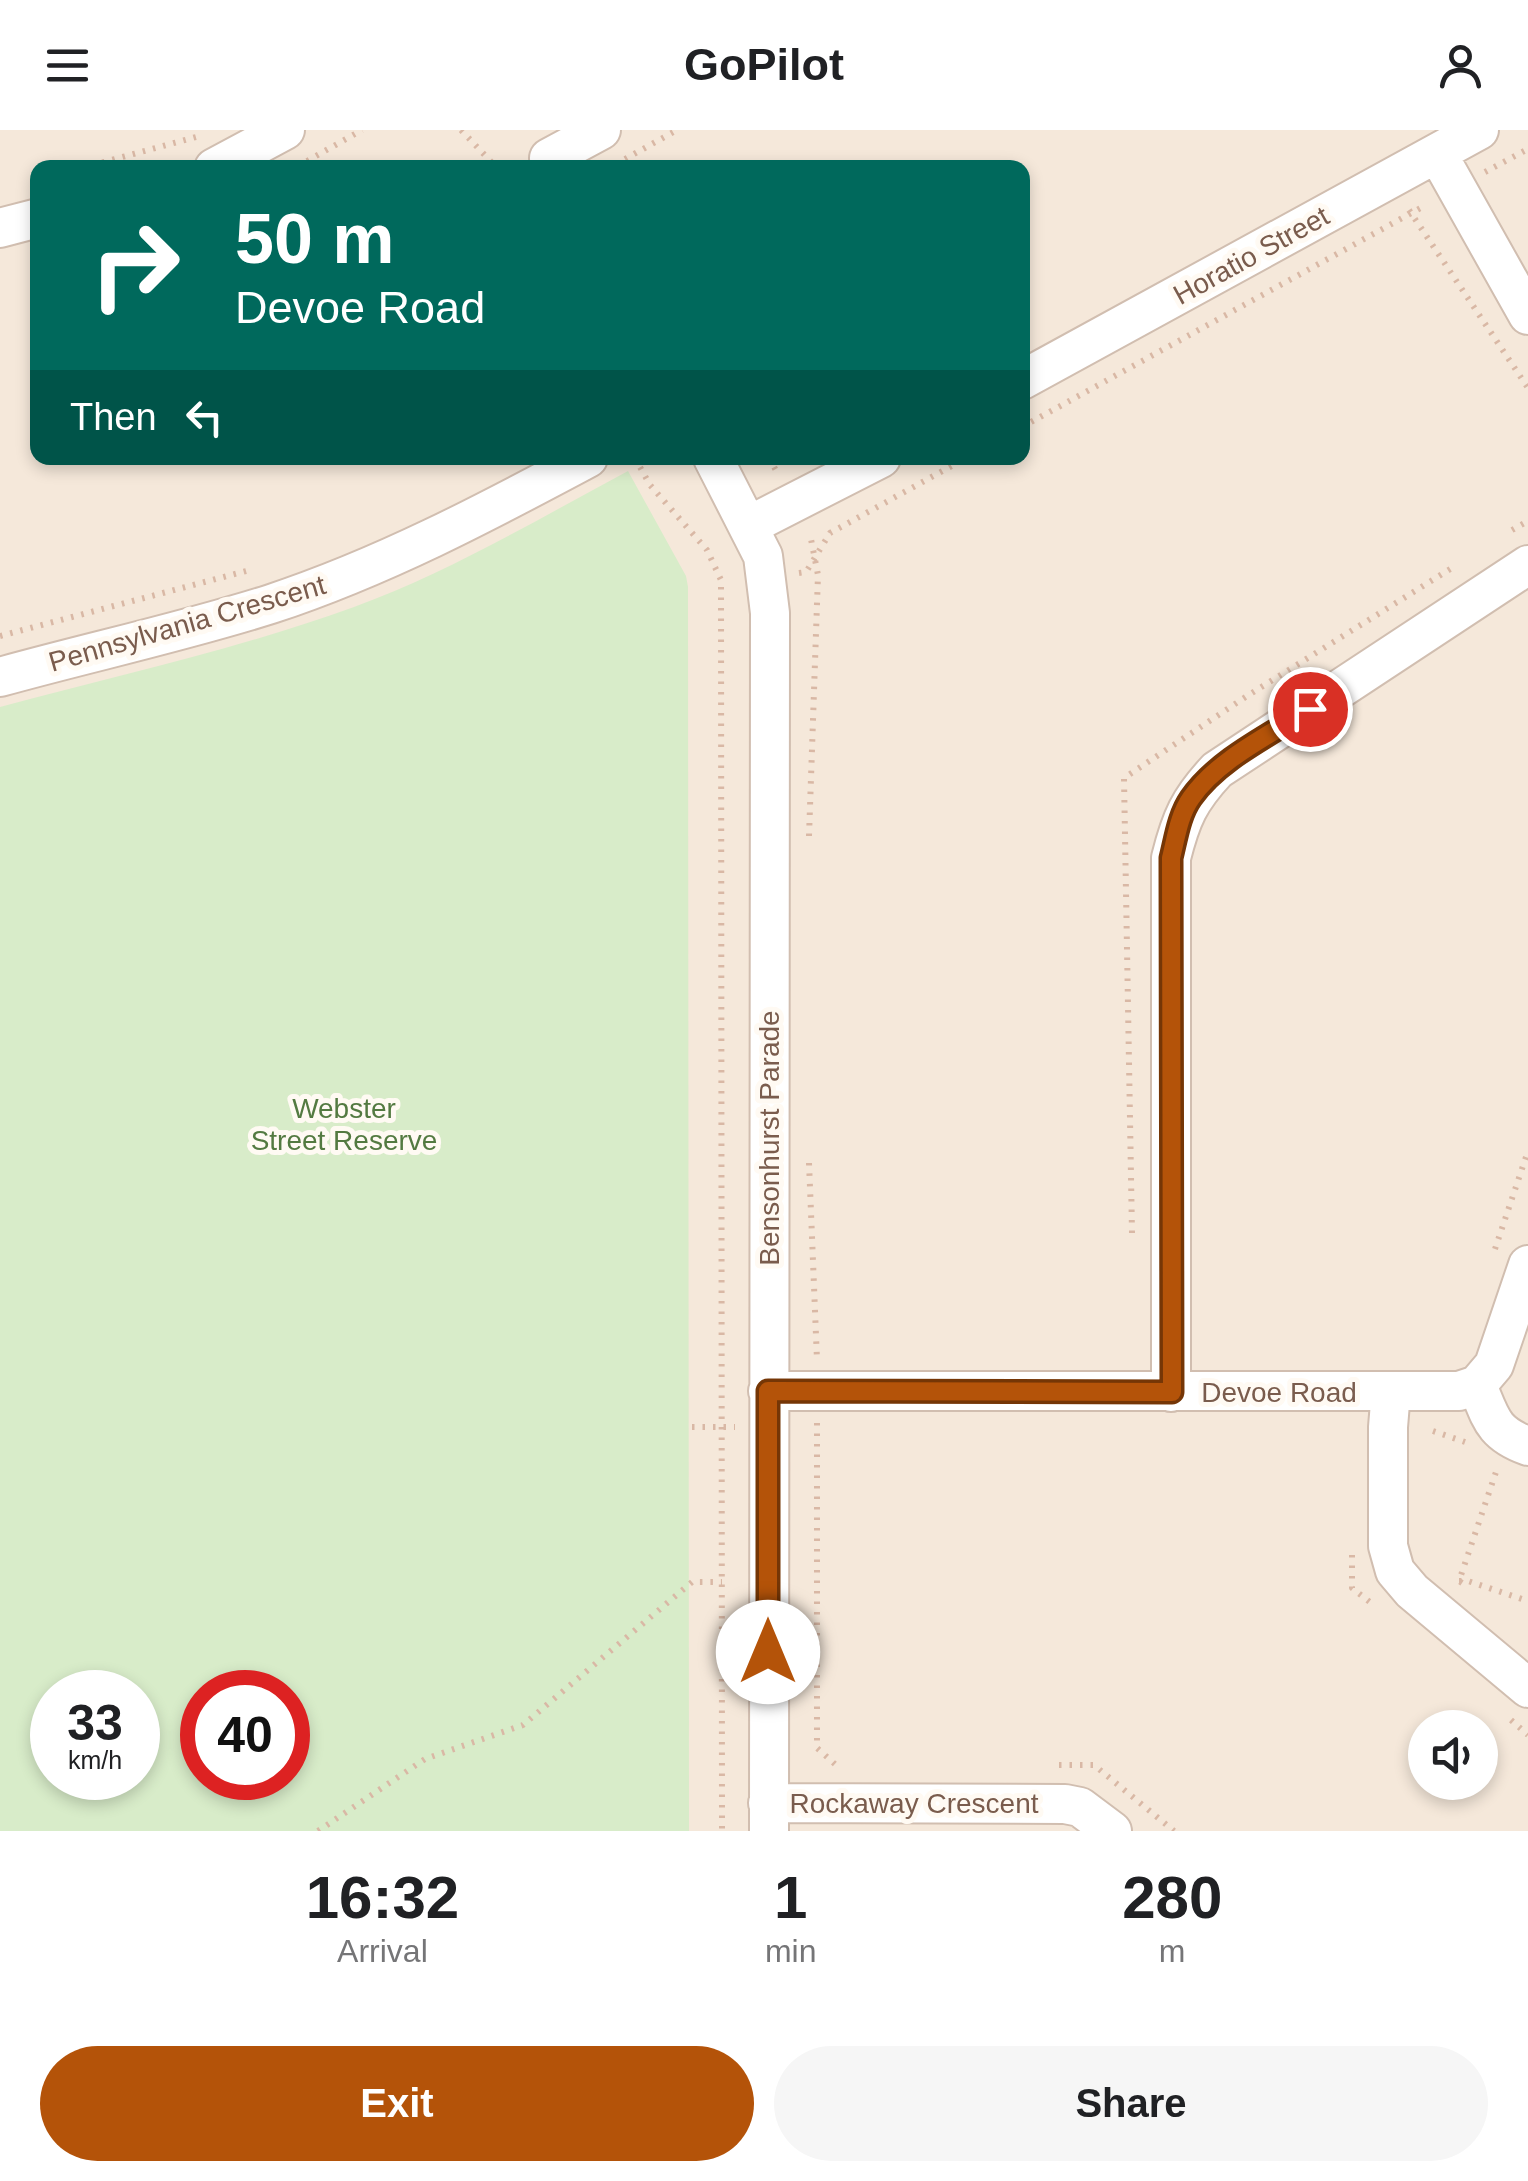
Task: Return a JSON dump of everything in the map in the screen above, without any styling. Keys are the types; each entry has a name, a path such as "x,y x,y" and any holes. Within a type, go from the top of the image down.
{"street":[{"path":"229,160 285,130"},
{"path":"546,152 601,130"},
{"name":"Horatio Street","path":"1030,376 1478,130"},
{"path":"1437,153 1528,315"},
{"path":"0,228 30,220"},
{"name":"Pennsylvania Crescent","path":"0,676 270,604 445,534 575,465"},
{"name":"Bensonhurst Parade","path":"717,465 763,556 770,613 769,1817"},
{"path":"750,525 867,465"},
{"path":"1172,1392 1171,858 1179,824 1191,798 1217,770 1528,565"},
{"path":"1515,1450 1498,1431 1477,1385 1494,1365 1528,1264"},
{"name":"Devoe Road","path":"768,1391 1391,1392 1458,1391 1477,1385"},
{"path":"1391,1392 1388,1546 1395,1571 1412,1591 1528,1688"},
{"name":"Rockaway Crescent","path":"769,1817 839,1803 1065,1804 1080,1808 1112,1831"}],"path":[{"path":"112,160 197,137 209,130"},
{"path":"308,160 362,130"},
{"path":"462,130 490,160"},
{"path":"624,160 678,130"},
{"path":"1030,422 1528,149"},
{"path":"1391,178 1528,388"},
{"path":"639,465 650,485 707,550 721,580 722,1831"},
{"path":"721,580 806,572 830,532 953,465"},
{"path":"1512,531 1528,520"},
{"path":"1132,1237 1124,778 1462,562"},
{"path":"0,636 268,565"},
{"path":"808,851 818,575"},
{"path":"808,1162 817,1390 818,1748 838,1766 839,1803"},
{"path":"1459,1581 1515,1450"},
{"path":"1459,1581 1468,1580 1528,1601"},
{"path":"1459,1581 1472,1592"},
{"path":"318,1831 424,1759 523,1725 692,1582 722,1582"}],"shaded area":[{"path":"0,130 1528,130 1528,1831 0,1831"}],"green space":[{"name":"Webster Street Reserve","path":"628,471 686,576 688,587 689,1831 0,1831 0,707 311,622 390,593"}],"route":[{"path":"768,1652 768,1391 1172,1392 1171,858 1179,824 1191,798 1217,770 1310,709"}]}
